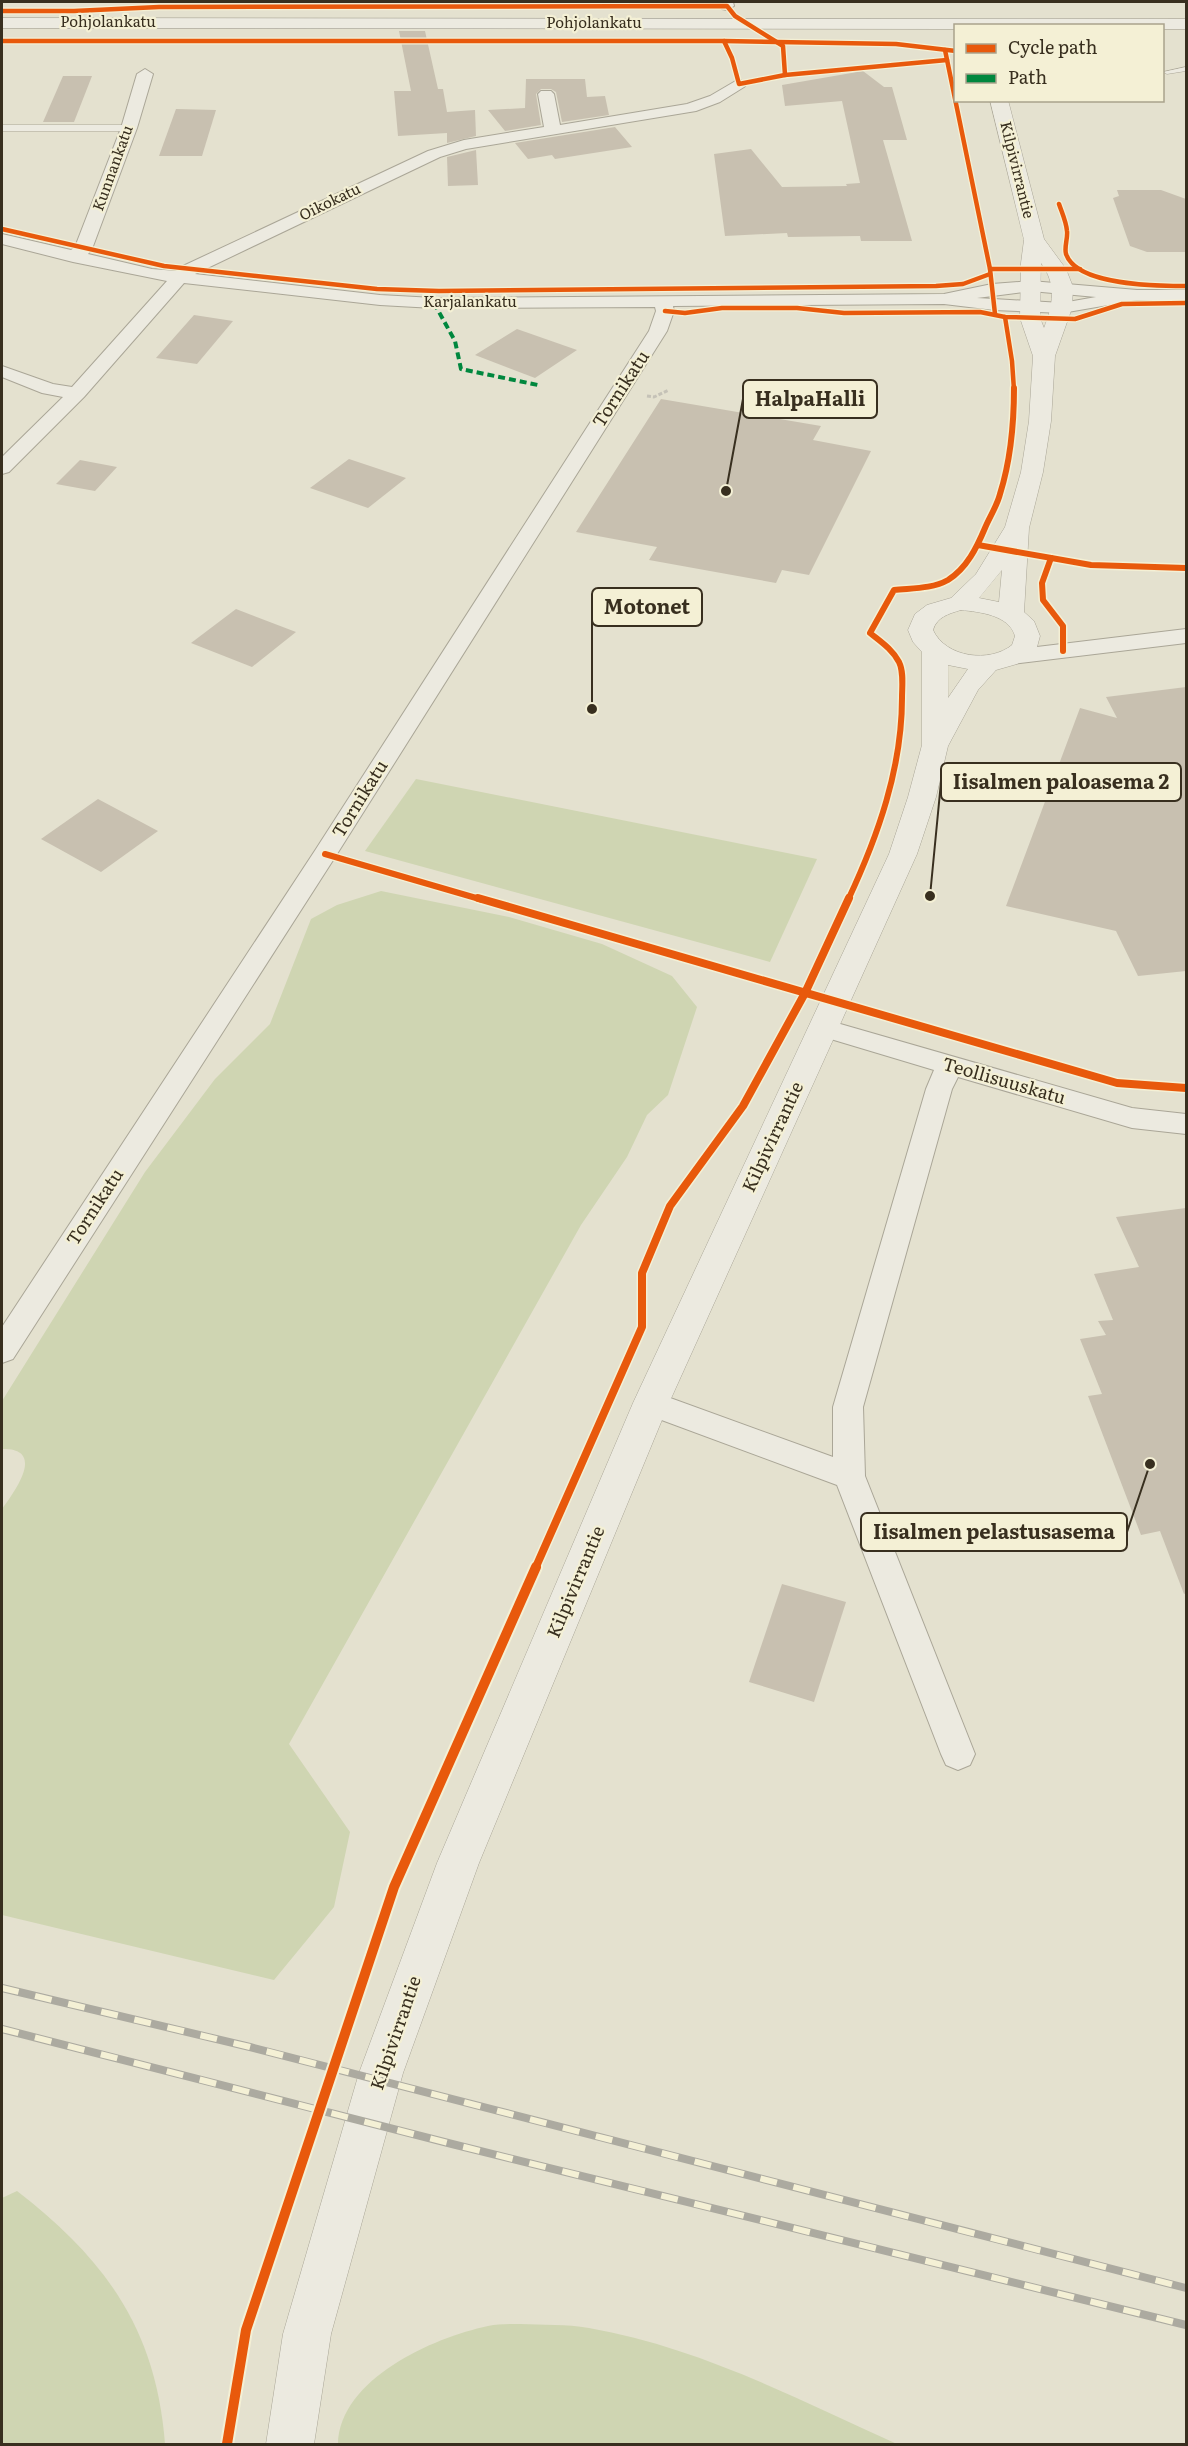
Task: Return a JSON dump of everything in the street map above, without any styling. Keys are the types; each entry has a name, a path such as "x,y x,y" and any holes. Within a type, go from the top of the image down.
{"street":[{"name":"Pohjolankatu","path":"2,23 954,25"},
{"name":"Pohjolankatu","path":"1164,24 1186,24"},
{"name":"Pohjolankatu","path":"2,35 707,35 954,38"},
{"path":"1164,36 1186,35"},
{"name":"Kunnankatu","path":"73,257 83,249 129,128 146,74"},
{"name":"Oikokatu","path":"2,468 77,393 179,278 189,270 434,154 465,145 690,108 715,99 739,84"},
{"path":"546,94 553,130"},
{"name":"Kilpivirrantie","path":"290,2445 307,2334 381,2073 458,1863 651,1403 903,854 936,745 967,687 999,660 1025,644 1027,637 1018,622 1017,528 1032,472 1040,421 1044,356 1062,298 1056,269 1034,240 1000,102"},
{"name":"Karjalankatu","path":"2,239 73,257 179,278 380,300 434,303 944,299 1030,307 1062,298"},
{"name":"Kilpivirrantie","path":"1034,240 1030,264 1030,318 1044,356"},
{"name":"Karjalankatu","path":"944,299 992,289 1031,286 1062,298"},
{"path":"1062,298 1186,295"},
{"name":"Tornikatu","path":"2,1351 319,864 658,331 665,311 663,301"},
{"path":"2,371 49,388 77,393"},
{"name":"Kilpivirrantie","path":"960,603 986,578 1017,528"},
{"path":"1112,645 1018,622 988,605 960,603 937,609 923,622 921,629 922,637 935,652 959,662 999,660 1186,636"},
{"name":"Kilpivirrantie","path":"935,652 936,745"},
{"name":"Teollisuuskatu","path":"823,1028 1132,1118 1186,1124"},
{"path":"950,1065 939,1089 848,1407 849,1476 958,1754"},
{"path":"651,1403 849,1476"}],"lane":[{"path":"1167,72 1186,69"},
{"path":"2,128 129,128"}],"green space":[{"path":"416,779 817,859 770,962 365,851"},
{"path":"381,891 509,917 602,944 672,976 697,1007 668,1095 647,1115 627,1157 581,1225 289,1744 350,1832 334,1907 274,1980 2,1915 2,1509 20,1481 25,1463 23,1455 2,1449 2,1401 145,1172 215,1079 270,1024 311,919 337,905"},
{"path":"17,2191 76,2243 101,2271 121,2300 138,2332 151,2366 160,2403 165,2444 2,2444 2,2198"},
{"path":"520,2324 589,2328 669,2348 747,2376 897,2444 338,2444 343,2421 354,2400 372,2381 393,2365 441,2340 492,2325"}],"building":[{"path":"399,31 425,31 438,89 443,89 447,112 475,110 476,136 447,143 447,133 398,136 394,91 411,91"},
{"path":"863,71 884,87 892,87 907,140 883,140 912,241 861,241 860,236 788,237 787,233 725,236 714,154 751,149 782,187 847,186 846,184 860,183 842,101 785,106 782,85"},
{"path":"63,76 92,76 74,122 43,122"},
{"path":"526,79 585,79 587,97 605,96 609,115 562,122 556,92 551,89 541,89 536,94 541,125 505,131 488,110 525,108"},
{"path":"176,109 216,110 202,156 159,156"},
{"path":"615,127 632,147 555,159 552,155 528,159 515,143"},
{"path":"476,150 478,185 448,186 447,157"},
{"path":"1117,190 1161,190 1186,199 1186,252 1147,252 1130,246 1113,198 1119,196"},
{"path":"194,315 233,321 197,364 156,358"},
{"path":"517,329 577,350 535,378 475,355"},
{"path":"661,399 821,426 813,440 871,451 809,575 782,570 776,583 649,560 657,547 576,532"},
{"path":"349,459 406,478 368,508 310,488"},
{"path":"80,460 117,467 95,491 56,484"},
{"path":"236,609 296,632 252,667 191,643"},
{"path":"1186,687 1186,971 1138,976 1116,931 1006,906 1080,708 1117,718 1106,697"},
{"path":"98,799 158,831 101,872 41,839"},
{"path":"1186,1208 1186,1593 1184,1594 1160,1531 1141,1535 1088,1396 1102,1394 1080,1339 1106,1335 1098,1321 1113,1320 1094,1274 1139,1267 1116,1217"},
{"path":"782,1584 846,1602 814,1702 749,1682"}],"railway":[{"path":"2,1988 250,2047 1186,2288"},
{"path":"2,2029 452,2144 1186,2325"}],"marked path":[{"path":"434,303 455,341 461,369 538,385"}],"cycle path":[{"path":"2,11 74,11 159,7 727,6 735,16 783,46 785,75"},
{"path":"2,41 724,41 896,44 954,51"},
{"path":"724,41 732,58 739,84 785,75 947,60"},
{"path":"945,50 954,94"},
{"path":"956,102 990,269 995,314"},
{"path":"1059,204 1067,228 1065,252 1072,264 1084,272 1120,282 1186,286"},
{"path":"2,229 164,266 377,289 439,291 936,286 963,284 990,274"},
{"path":"990,269 1080,269"},
{"path":"665,311 685,313 722,308 797,308 844,313 980,312 1005,317 1075,319 1122,304 1186,303"},
{"path":"227,2444 246,2330 394,1887 642,1327 642,1273 670,1206 743,1106 805,993 860,875 891,789 902,729 900,664 892,650 870,633 894,590 935,585 948,580 966,564 979,543 1000,495 1010,452 1014,406 1012,361 1005,317"},
{"path":"978,545 1091,565 1186,568"},
{"path":"1051,558 1042,583 1043,600 1063,626 1063,651"},
{"path":"325,854 1117,1083 1186,1088"}],"place":[{"name":"HalpaHalli","path":"726,491"},
{"name":"Motonet","path":"592,709"},
{"name":"Iisalmen paloasema 2","path":"930,896"},
{"name":"Iisalmen pelastusasema","path":"1150,1464"}]}
